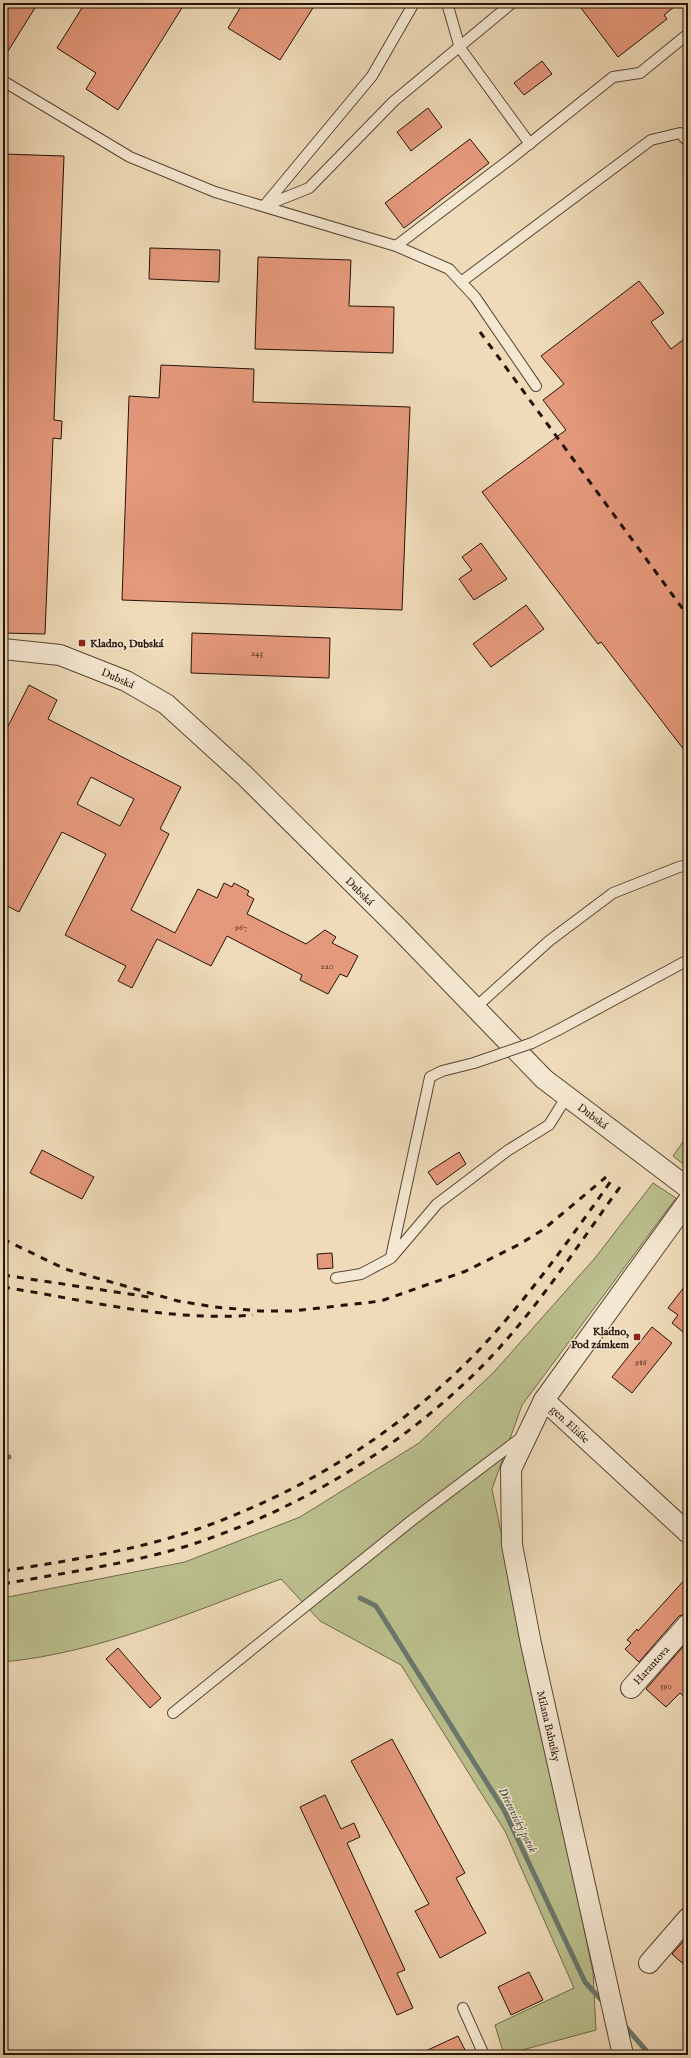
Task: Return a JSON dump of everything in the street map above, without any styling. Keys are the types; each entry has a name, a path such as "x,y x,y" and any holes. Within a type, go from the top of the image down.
{"street":[{"name":"Dubská","path":"3,649 24,650 67,658 126,681 166,704 244,775 476,1007 544,1079 688,1188"},
{"name":"gen. Eliáše","path":"688,1201 544,1400 688,1533"},
{"name":"Milana Babušky","path":"544,1400 511,1469 512,1545 531,1644 622,2051"},
{"name":"Harantova","path":"631,1688 688,1624"},
{"path":"649,1963 688,1918"}],"lane":[{"path":"264,206 372,76 414,3"},
{"path":"447,3 460,48 530,144"},
{"path":"264,206 309,188 394,101 460,48 512,3"},
{"path":"396,246 530,144 613,77 640,73 688,34"},
{"path":"3,80 130,157 215,192 396,246 449,269 475,297 536,386"},
{"path":"461,282 651,140 680,134 688,142"},
{"path":"476,1007 549,941 613,893 678,867 688,865"},
{"path":"391,1258 430,1078 442,1071 474,1063 532,1043 688,960"},
{"path":"336,1278 361,1274 391,1258 437,1204 507,1152 549,1125 567,1096"},
{"path":"173,1713 411,1520 530,1430"},
{"path":"464,2008 484,2055"}],"green space":[{"path":"688,1135 688,1168 673,1156"},
{"path":"653,1183 676,1198 522,1405 492,1489 593,1972 596,2030 504,2055 495,2025 574,1988 505,1831 401,1665 320,1621 281,1579 145,1630 75,1650 3,1662 3,1598 185,1562 300,1517 419,1443 494,1372 595,1258"}],"building":[{"path":"3,3 38,3 3,59"},
{"path":"85,3 185,3 118,110 86,89 96,73 57,48"},
{"path":"243,3 316,3 280,60 228,28"},
{"path":"588,3 679,3 664,15 667,19 618,57 581,8"},
{"path":"542,61 552,74 524,95 514,83"},
{"path":"428,108 442,127 411,151 397,132"},
{"path":"470,139 489,163 404,228 385,203"},
{"path":"3,154 64,156 54,420 62,421 61,439 53,438 45,634 3,633"},
{"path":"150,248 220,250 219,282 149,279"},
{"path":"258,257 351,260 349,306 394,307 393,353 255,349"},
{"path":"639,281 664,313 651,322 671,349 688,336 688,755 601,642 598,644 482,492 566,430 543,400 564,384 541,356"},
{"path":"161,365 254,369 253,402 410,407 402,610 122,600 129,396 159,398"},
{"path":"481,543 507,579 474,600 459,579 472,570 462,557"},
{"path":"526,605 544,629 491,667 473,644"},
{"path":"192,633 330,638 329,678 191,673"},
{"path":"29,685 57,700 48,719 181,787 160,829 169,834 131,910 175,933 198,889 217,898 224,883 232,887 234,883 249,891 247,895 254,899 247,914 306,944 325,930 336,937 332,943 358,956 347,977 340,974 328,994 300,980 302,975 227,936 211,966 157,939 132,988 118,981 126,966 65,935 106,854 62,832 19,912 3,904 3,772 8,762 3,759 3,736","holes":["91,777 134,799 120,826 77,804"]},
{"path":"42,1150 94,1177 82,1199 30,1173"},
{"path":"459,1152 466,1164 437,1185 428,1172"},
{"path":"332,1253 333,1268 318,1269 317,1254"},
{"path":"688,1282 688,1336 672,1323 678,1315 668,1308"},
{"path":"652,1327 672,1343 632,1393 612,1377"},
{"path":"688,1576 688,1613 679,1616 639,1662 625,1649 631,1643 627,1640 637,1629 638,1631"},
{"path":"688,1641 688,1700 680,1693 666,1707 646,1689"},
{"path":"118,1648 161,1698 150,1708 106,1659"},
{"path":"392,1739 465,1873 456,1878 486,1933 440,1958 415,1911 429,1904 351,1761"},
{"path":"325,1795 341,1829 354,1823 360,1837 347,1843 405,1970 397,1973 413,2008 397,2015 300,1807"},
{"path":"688,1936 688,1968 672,1954"},
{"path":"529,1972 543,2000 511,2015 498,1987"},
{"path":"458,2036 465,2050 454,2055 417,2055"}],"waterway":[{"name":"Dřetovický potok","path":"3,1456 9,1457"},
{"name":"Dřetovický potok","path":"360,1598 376,1606 504,1810 585,1982 604,2003"},
{"name":"Dřetovický potok","path":"624,2025 650,2055"}],"railway":[{"path":"480,332 688,616"},
{"path":"3,1239 65,1269 178,1301 215,1307 260,1311 293,1311 381,1301 466,1271 520,1244 544,1229 606,1177"},
{"path":"3,1571 124,1550 195,1530 235,1515 273,1498 348,1457 416,1408 449,1380 479,1350 515,1310 611,1181"},
{"path":"3,1584 118,1563 187,1546 270,1514 350,1471 388,1446 424,1419 490,1358 542,1296 620,1187"},
{"path":"3,1275 149,1297"},
{"path":"3,1287 159,1313 222,1316 253,1315"}],"place":[{"name":"Kladno, Dubská","path":"82,643"},
{"name":"Kladno, Pod zámkem","path":"637,1337"}]}
